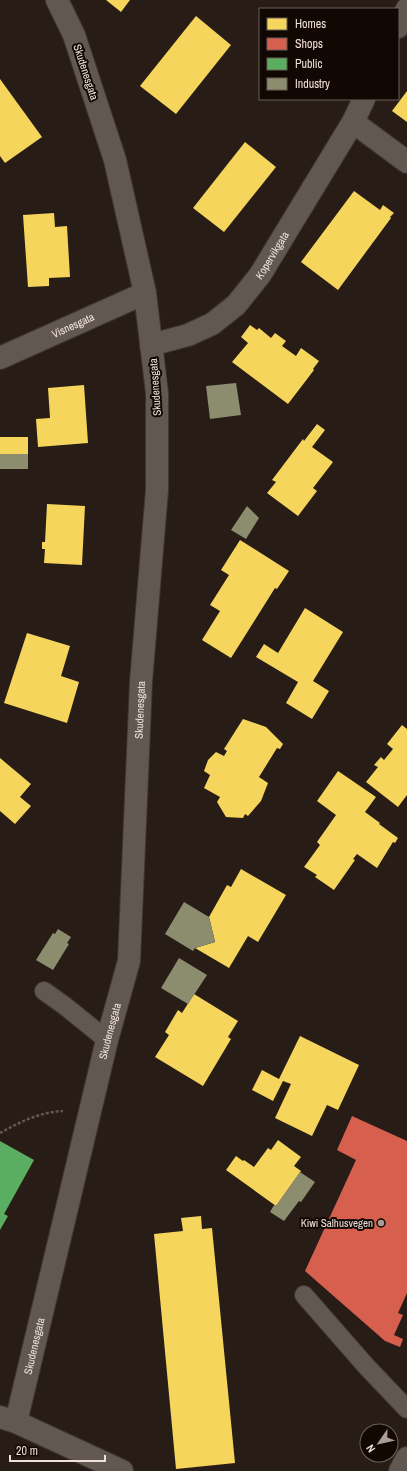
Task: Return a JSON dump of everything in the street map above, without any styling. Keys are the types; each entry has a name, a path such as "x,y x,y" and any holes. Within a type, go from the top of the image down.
{"street":[{"name":"Skudenesgata","path":"57,0 74,35 115,160 145,293 157,393 157,490 141,682 130,961 107,1040 91,1109 8,1420 122,1471"},
{"path":"399,26 407,9"},
{"name":"Kopervikgata","path":"151,345 188,335 212,324 236,305 260,275 353,122 364,100"},
{"path":"353,122 407,162"},
{"name":"Visnesgata","path":"0,358 145,293"},
{"path":"400,1471 407,1458"}],"lane":[{"path":"44,991 107,1040"},
{"path":"304,1294 366,1366 407,1409"}],"path":[{"path":"0,1133 24,1120 48,1112 91,1109"}],"building: Homes":[{"path":"106,0 130,0 121,12"},
{"path":"196,16 231,45 176,114 140,86"},
{"path":"0,79 42,137 5,163 0,156"},
{"path":"407,91 407,122 392,111"},
{"path":"245,142 276,167 224,232 193,208"},
{"path":"354,191 380,210 383,205 394,213 338,290 301,262"},
{"path":"54,213 55,227 67,226 70,277 49,278 49,286 28,287 23,215"},
{"path":"250,325 257,330 259,328 271,338 275,333 286,341 282,346 296,356 301,348 319,361 313,369 314,370 288,404 232,362 248,343 241,337"},
{"path":"84,385 88,443 38,447 36,419 50,418 48,388"},
{"path":"317,424 325,430 312,447 333,462 313,488 317,491 298,516 267,493 276,482 272,480 303,439 304,441"},
{"path":"0,437 28,437 28,454 0,454"},
{"path":"47,504 85,506 82,565 44,563 45,549 42,549 42,542 45,542"},
{"path":"240,540 289,571 277,589 275,588 231,658 202,640 220,611 210,605 229,575 221,570"},
{"path":"305,608 343,632 313,681 329,691 312,719 286,703 298,682 256,657 264,644 278,653"},
{"path":"27,633 70,646 61,676 79,682 67,723 4,703"},
{"path":"243,719 266,727 283,744 280,749 277,748 259,777 268,783 261,801 248,816 245,814 243,818 226,817 217,802 220,797 204,788 210,775 204,771 208,760 216,752 224,756 227,751 224,749"},
{"path":"402,725 407,729 407,795 398,807 366,782 378,767 374,765 381,757 384,760 393,749 387,744"},
{"path":"0,758 31,784 20,797 31,806 15,824 0,811"},
{"path":"338,771 376,797 365,812 398,838 395,843 393,842 377,868 357,854 353,859 355,860 334,890 315,877 317,875 304,867 320,845 317,842 336,815 317,801"},
{"path":"241,869 286,895 258,942 248,936 229,968 195,948 215,942 209,917 227,885 231,887"},
{"path":"194,994 238,1021 228,1037 231,1039 203,1086 155,1057 169,1035 165,1032 178,1010 182,1013"},
{"path":"300,1036 359,1065 338,1110 327,1105 312,1136 275,1118 291,1084 283,1081 273,1101 252,1090 262,1070 279,1079"},
{"path":"278,1140 301,1157 294,1166 301,1171 276,1206 226,1170 236,1156 254,1167 268,1148 271,1150"},
{"path":"201,1216 202,1229 212,1228 235,1463 176,1469 154,1234 183,1231 181,1218"}],"building: Shops":[{"path":"352,1116 407,1141 407,1293 398,1313 403,1315 394,1335 403,1339 400,1347 385,1341 305,1271 356,1160 337,1150"}],"building: Public":[{"path":"0,1141 34,1160 4,1214 8,1216 0,1230"}],"building: Industry":[{"path":"236,383 241,415 210,419 206,386"},
{"path":"0,454 28,454 28,469 0,469"},
{"path":"247,506 259,518 246,539 231,530"},
{"path":"184,902 209,917 215,942 195,948 193,951 165,934"},
{"path":"58,929 71,937 67,943 69,944 53,970 36,960 53,933 55,934"},
{"path":"179,958 207,975 188,1004 161,988"},
{"path":"300,1172 315,1182 301,1202 299,1201 284,1221 270,1212"}],"place":[{"name":"Kiwi Salhusvegen","path":"381,1223"}]}
